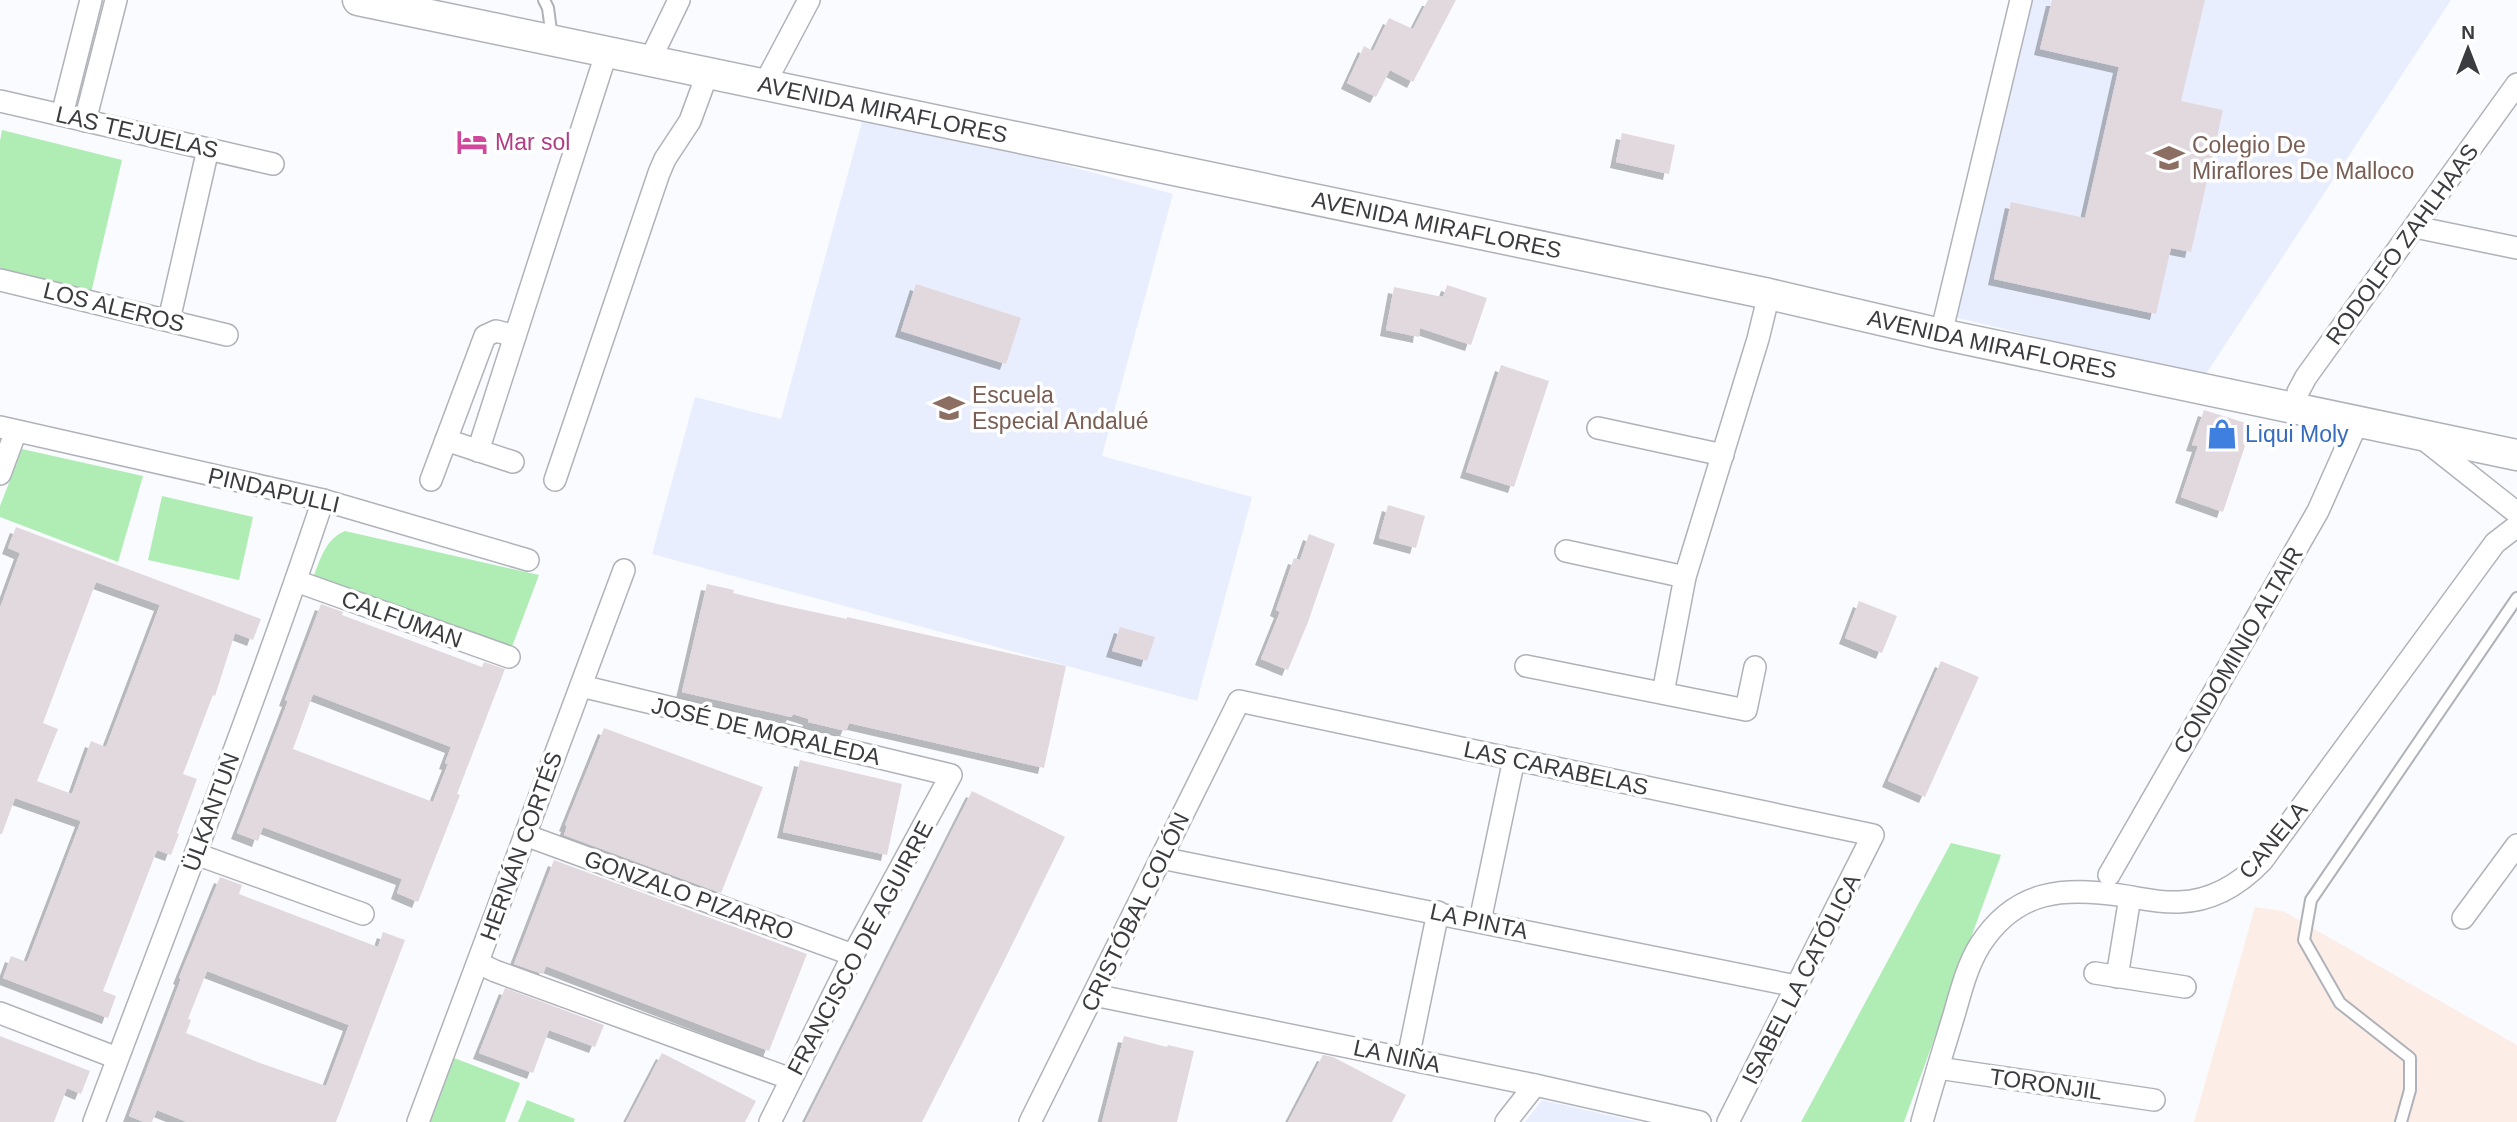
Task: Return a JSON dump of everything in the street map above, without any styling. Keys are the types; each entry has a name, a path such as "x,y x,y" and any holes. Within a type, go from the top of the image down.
{"main road":[{"name":"AVENIDA MIRAFLORES","path":"358,0 411,5 552,40 1769,294 1941,334 2517,455"}],"street":[{"path":"62,115 91,0"},
{"path":"85,121 116,0"},
{"path":"650,60 679,0"},
{"path":"764,85 809,0"},
{"path":"1941,334 2021,0"},
{"path":"478,451 607,51"},
{"path":"555,480 659,173 690,121 708,72"},
{"name":"RODOLFO ZAHLHAAS","path":"2295,408 2298,392 2306,377 2517,84"},
{"name":"LAS TEJUELAS","path":"0,101 273,164"},
{"path":"169,320 208,149"},
{"path":"2415,227 2517,248"},
{"name":"LOS ALEROS","path":"0,280 227,335"},
{"path":"1663,693 1685,577 1769,294"},
{"path":"431,480 485,336 496,331 515,335"},
{"name":"CONDOMINIO ALTAIR","path":"2109,875 2318,511 2358,421"},
{"path":"1598,428 1723,455"},
{"path":"0,474 8,429"},
{"name":"PINDAPULLI","path":"8,429 323,500 528,560"},
{"path":"2417,433 2517,513"},
{"path":"446,439 513,462"},
{"name":"ÜLKANTUN","path":"94,1122 196,854 323,500"},
{"name":"CANELA","path":"1922,1122 1972,961 2000,921 2031,900 2057,892 2085,890 2161,902 2199,900 2217,894 2249,874 2262,861 2495,544 2517,526"},
{"path":"1566,551 1685,577"},
{"name":"HERNÁN CORTÉS","path":"418,1122 624,570"},
{"name":"CALFUMAN","path":"296,581 509,657"},
{"path":"1526,666 1746,710 1755,667"},
{"name":"JOSÉ DE MORALEDA","path":"580,686 951,775"},
{"name":"LAS CARABELAS","path":"1239,701 1873,835"},
{"name":"CRISTÓBAL COLÓN","path":"1030,1122 1239,701"},
{"path":"1480,921 1514,759"},
{"name":"FRANCISCO DE AGUIRRE","path":"770,1122 853,955 951,775"},
{"name":"GONZALO PIZARRO","path":"525,835 853,955"},
{"name":"ISABEL LA CATÓLICA","path":"1728,1122 1873,835"},
{"path":"2463,918 2517,845"},
{"path":"196,854 363,914"},
{"name":"LA PINTA","path":"1161,858 1796,986"},
{"path":"2117,977 2130,897"},
{"path":"1408,1058 1438,912"},
{"path":"478,962 495,971 792,1079"},
{"path":"2095,973 2185,987"},
{"name":"LA NIÑA","path":"1094,995 1408,1058 1700,1122"},
{"path":"0,1013 117,1058"},
{"name":"TORONJIL","path":"1938,1068 2154,1100"},
{"path":"1506,1122 1535,1085"}],"lane":[{"path":"544,0 548,8 552,40"},
{"path":"2400,1122 2410,1090 2410,1058 2340,1003 2304,940 2311,900 2517,598"}],"shaded area":[{"name":"Colegio De Miraflores De Malloco","path":"2028,0 2451,0 2204,377 1954,317"},
{"name":"Escuela Especial Andalué","path":"865,111 1173,194 1102,456 1252,497 1197,701 652,554 695,397 781,419"},
{"path":"2255,907 2283,911 2517,1045 2517,1122 2194,1122"},
{"path":"1542,1100 1639,1122 1525,1122"}],"green space":[{"path":"2,130 122,160 91,293 0,269"},
{"path":"22,449 143,476 118,562 0,517 0,506"},
{"path":"162,496 253,517 239,580 148,560"},
{"path":"345,531 539,575 510,652 311,583 327,546"},
{"path":"1951,843 2001,855 1904,1122 1801,1122"},
{"path":"454,1058 520,1083 505,1122 429,1122"},
{"path":"527,1100 575,1119 574,1122 518,1122"}],"building":[{"path":"1428,0 1456,0 1413,82 1390,70 1376,97 1347,83 1364,46 1373,51 1389,18 1413,29"},
{"path":"2052,0 2205,0 2181,101 2223,110 2191,252 2171,248 2156,314 1994,279 2011,202 2085,218 2119,67 2040,49"},
{"path":"1622,133 1675,145 1669,174 1616,162"},
{"path":"916,284 1021,318 1006,364 901,331"},
{"path":"1447,285 1487,298 1471,345 1420,328 1419,337 1386,330 1394,287 1443,297"},
{"path":"1501,365 1549,381 1514,487 1466,472"},
{"path":"2204,410 2252,425 2223,512 2181,497 2198,446 2192,445"},
{"path":"1388,505 1425,516 1416,548 1379,538"},
{"path":"16,527 261,619 253,640 235,633 215,696 213,695 183,774 197,779 177,833 179,834 171,855 157,850 103,991 116,996 108,1018 3,978 11,956 27,962 81,821 15,798 0,834 0,608 20,553 8,548","holes":["96,582 160,605 106,747 91,741 72,794 37,781 58,729 43,723"]},
{"path":"1309,534 1335,544 1288,670 1261,659 1280,612 1276,610 1294,558 1300,560"},
{"path":"707,584 777,604 1066,666 1044,768 849,723 846,731 808,722 809,719 793,714 791,717 682,692"},
{"path":"1859,601 1897,616 1882,653 1845,638"},
{"path":"321,604 343,612 342,615 482,667 484,662 505,669 418,902 397,893 402,879 263,827 258,841 237,833 288,701 285,700","holes":["313,694 451,747 445,763 448,764 433,802 293,749"]},
{"path":"1120,627 1155,637 1147,661 1112,651"},
{"path":"1941,661 1979,677 1925,797 1888,781"},
{"path":"604,728 763,787 721,893 564,835 565,825"},
{"path":"800,760 902,784 887,855 783,832"},
{"path":"972,791 1065,837 1005,959 922,1122 805,1122"},
{"path":"554,860 807,954 769,1051 546,966 543,974 514,964"},
{"path":"220,877 242,885 239,894 378,947 383,932 405,940 336,1122 187,1122 157,1110 152,1122 129,1116 181,979 179,978","holes":["207,971 349,1025 326,1086 186,1033 191,1020 188,1019"]},
{"path":"505,988 604,1025 595,1047 549,1030 533,1073 479,1053"},
{"path":"0,1036 90,1071 81,1094 67,1088 54,1122 0,1122"},
{"path":"1124,1036 1194,1051 1177,1122 1102,1122"},
{"path":"662,1053 756,1101 745,1122 626,1122"},
{"path":"1323,1055 1333,1057 1406,1095 1392,1122 1288,1122"}],"place":[{"name":"Mar sol","path":"472,142"},
{"name":"Colegio De Miraflores De Malloco","path":"2169,158"},
{"name":"Escuela Especial Andalué","path":"949,408"},
{"name":"Liqui Moly","path":"2222,434"}]}
